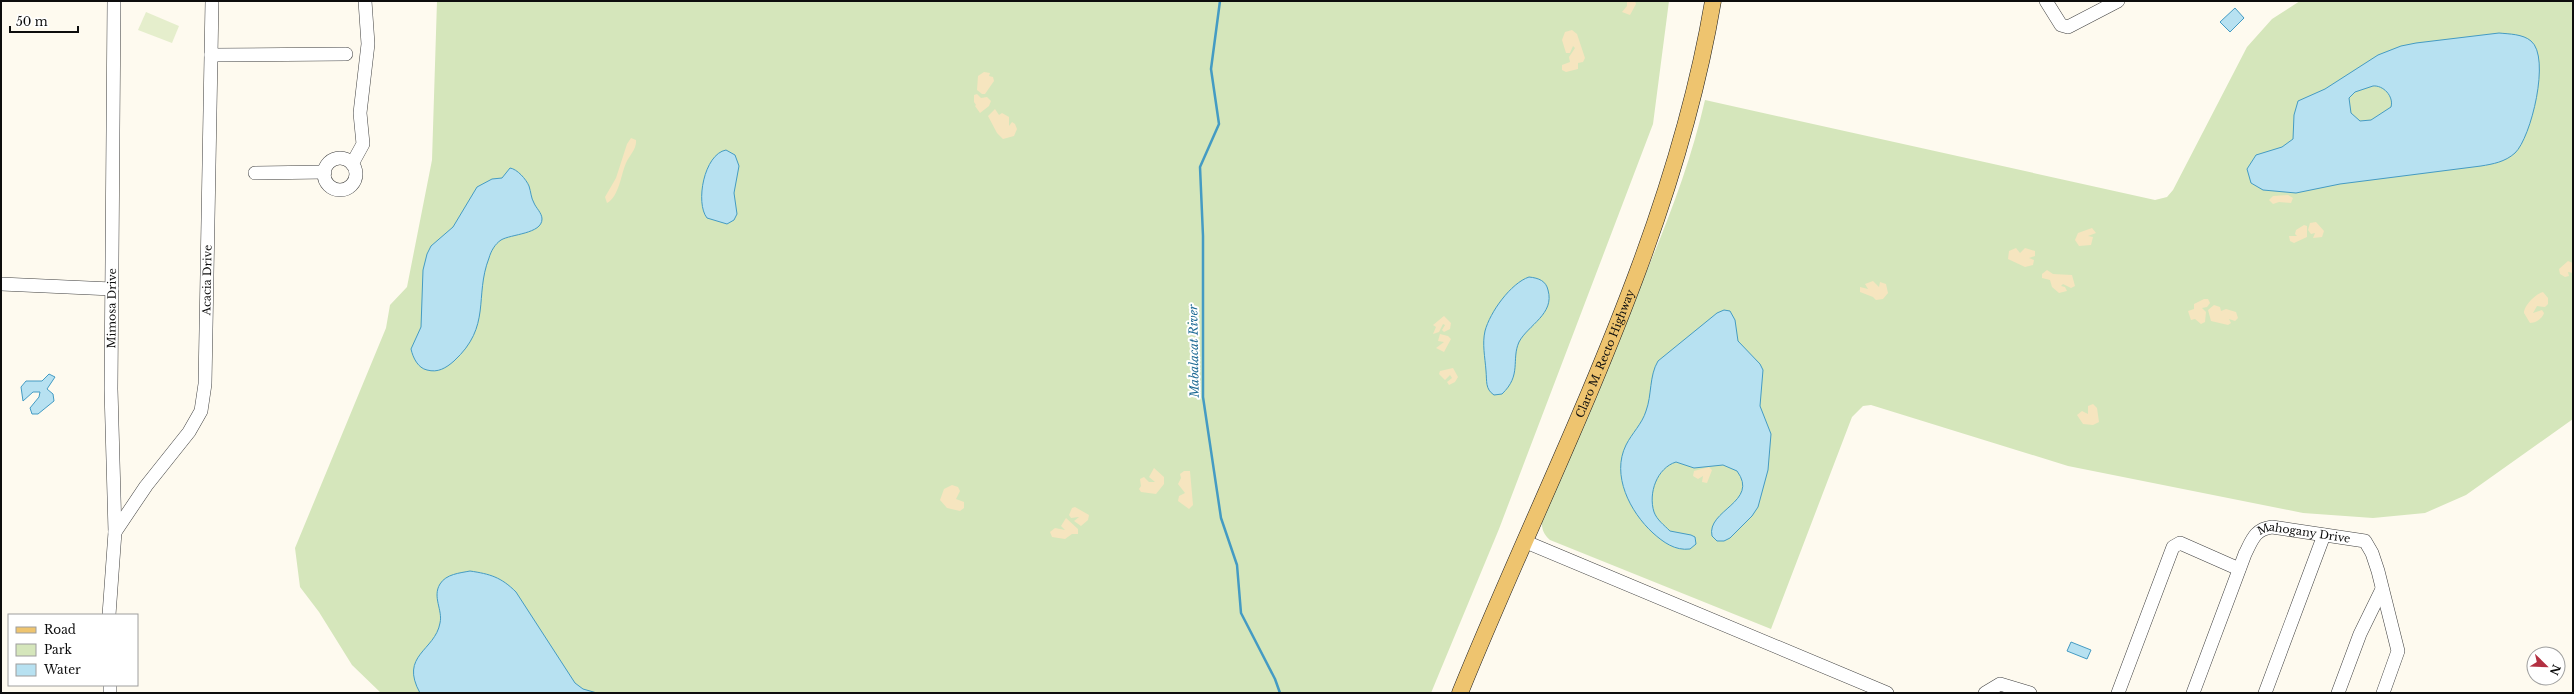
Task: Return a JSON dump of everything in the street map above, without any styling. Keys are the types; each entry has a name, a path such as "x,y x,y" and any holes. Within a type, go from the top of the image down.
{"main road":[{"name":"Claro M. Recto Highway","path":"1460,693 1572,434 1654,226 1696,89 1713,1"}],"street":[{"name":"Mimosa Drive","path":"109,614 115,532 111,389 114,1"},
{"name":"Acacia Drive","path":"115,532 146,486 189,432 201,411 205,384 212,1"},
{"path":"352,164 339,158 330,162 325,172 330,186 344,189 355,179 352,164 363,144 360,113 368,44 365,1"},
{"path":"2046,1 2061,25 2068,27 2118,1"},
{"path":"211,54 346,54"},
{"path":"255,173 325,172"},
{"path":"1,284 112,289"},
{"name":"Mahogany Drive","path":"2193,693 2239,569 2256,532 2263,528 2272,527 2365,541 2372,553 2398,651 2383,693"},
{"path":"2265,693 2324,535"},
{"path":"1526,542 1887,693"},
{"path":"2118,693 2173,547 2180,543 2239,569"},
{"path":"2338,693 2360,634 2382,589"},
{"path":"1985,693 2000,684 2030,693"}],"green space":[{"path":"437,1 1669,1 1653,124 1499,529 1431,693 381,693 352,665 319,612 300,587 295,548 386,328 390,305 407,287 432,160"},
{"path":"2300,1 2573,1 2573,419 2466,495 2425,513 2373,518 2303,513 2068,466 1871,405 1863,406 1852,417 1771,629 1550,540 1545,534 1542,525 1543,513 1623,327 1680,187 1698,129 1705,100 2155,200 2167,197 2173,190 2247,47 2272,19"},
{"path":"146,12 179,26 172,43 138,30"}],"sand":[{"path":"1627,1 1635,1 1636,4 1630,15 1622,12 1627,6"},
{"path":"1572,30 1577,34 1585,58 1583,62 1578,63 1578,69 1566,72 1562,70 1562,65 1570,62 1569,57 1575,48 1573,46 1570,53 1566,53 1562,40 1565,32"},
{"path":"984,72 990,73 989,76 993,77 994,81 985,94 982,94 977,90 978,76"},
{"path":"977,94 981,98 987,97 991,101 989,106 980,113 974,102 974,95"},
{"path":"995,109 999,115 1002,113 1009,117 1009,126 1012,122 1015,124 1017,129 1014,136 1003,139 997,133 988,116"},
{"path":"631,138 636,140 635,146 626,163 617,191 607,203 605,197 616,178 627,144"},
{"path":"2288,195 2293,198 2291,203 2279,202 2273,204 2269,200 2273,196"},
{"path":"2316,222 2324,231 2322,237 2313,238 2315,233 2311,234 2308,230 2310,223"},
{"path":"2304,225 2307,226 2307,237 2294,243 2290,241 2289,236 2297,236 2295,234 2296,230"},
{"path":"2092,228 2096,233 2088,236 2093,237 2091,245 2079,246 2075,240 2078,233"},
{"path":"2016,248 2020,253 2025,248 2035,251 2035,256 2029,258 2034,260 2033,265 2025,267 2008,259 2009,251"},
{"path":"2568,261 2573,263 2573,273 2568,272 2569,276 2565,277 2560,274 2559,269"},
{"path":"2047,270 2053,274 2072,275 2075,286 2071,288 2063,284 2061,286 2065,287 2067,291 2059,293 2052,287 2050,280 2042,278 2042,274"},
{"path":"1873,281 1879,287 1880,282 1886,284 1888,293 1883,299 1876,300 1873,297 1860,292 1860,287 1868,289 1865,284"},
{"path":"2543,292 2548,298 2548,304 2545,307 2537,306 2533,313 2542,310 2544,313 2538,320 2530,323 2524,313 2526,306 2531,300"},
{"path":"2204,299 2208,299 2210,303 2207,307 2202,308 2206,312 2205,322 2201,324 2195,319 2191,320 2188,311 2194,309 2194,304"},
{"path":"2214,305 2220,307 2221,311 2226,309 2236,312 2238,318 2235,321 2229,319 2231,323 2228,325 2211,321 2208,310"},
{"path":"1444,316 1451,323 1450,329 1444,332 1442,330 1445,325 1443,324 1439,332 1433,334 1436,327 1433,325"},
{"path":"1440,334 1448,336 1451,339 1444,352 1436,348 1444,342 1438,341"},
{"path":"1453,368 1458,377 1455,382 1449,385 1447,382 1452,378 1450,375 1445,380 1439,374 1440,371"},
{"path":"2093,404 2097,408 2099,422 2093,425 2083,424 2077,415 2082,411 2088,414 2088,406"},
{"path":"1709,467 1712,470 1707,483 1702,482 1703,476 1698,479 1693,476 1694,471"},
{"path":"1154,468 1164,477 1164,484 1156,494 1141,492 1139,489 1141,486 1140,479 1144,477 1149,482 1155,482 1149,477"},
{"path":"1184,471 1190,471 1193,505 1189,509 1178,501 1179,496 1185,493 1178,484 1181,478 1180,474"},
{"path":"952,485 958,487 960,491 956,499 964,502 964,508 960,511 947,508 940,500 944,489"},
{"path":"1075,507 1089,515 1088,520 1081,526 1074,521 1079,517 1071,518 1069,515 1072,508"},
{"path":"1066,518 1078,529 1078,534 1072,534 1065,539 1052,537 1050,532 1055,528 1065,530 1061,526"}],"water":[{"path":"2235,8 2244,18 2230,32 2220,22"},
{"path":"2499,33 2520,36 2531,41 2537,50 2539,80 2532,115 2527,131 2521,145 2515,153 2503,161 2485,165 2340,184 2296,193 2263,190 2251,183 2247,169 2256,155 2282,147 2293,139 2294,115 2298,101 2325,89 2378,55 2401,46","holes":["2377,86 2387,92 2391,99 2391,107 2371,120 2360,121 2351,113 2349,98 2355,92"]},
{"path":"726,150 735,155 739,166 734,193 737,214 734,220 727,224 707,218 703,211 702,202 702,191 707,169 718,153"},
{"path":"510,168 524,177 528,183 533,201 542,217 541,224 532,231 501,240 495,246 490,255 485,272 478,323 473,336 466,348 448,366 435,371 424,369 416,362 411,349 421,327 423,270 427,254 431,246 453,227 477,187 492,179 502,178"},
{"path":"1529,277 1539,279 1546,284 1549,298 1548,306 1540,319 1519,342 1514,374 1508,387 1502,394 1494,395 1489,390 1487,384 1484,346 1485,331 1491,315 1502,299 1515,285"},
{"path":"1724,310 1730,311 1735,320 1738,341 1760,364 1763,370 1760,406 1771,434 1768,470 1758,507 1752,516 1730,538 1724,541 1717,541 1712,536 1712,527 1717,519 1738,498 1742,491 1742,482 1737,471 1723,465 1694,468 1676,462 1669,465 1659,475 1653,489 1652,505 1657,518 1670,531 1695,537 1696,544 1690,549 1679,549 1665,543 1657,536 1637,515 1630,504 1622,480 1622,457 1626,445 1644,416 1648,405 1653,373 1658,361 1717,313"},
{"path":"49,374 55,377 47,389 53,394 54,401 38,414 32,414 30,408 39,397 40,392 33,392 23,401 21,387 26,381 42,381"},
{"path":"470,571 484,573 495,577 511,587 516,592 575,683 583,689 597,693 420,693 415,680 414,670 420,654 432,640 440,623 441,618 437,594 440,584 446,578 454,574"},
{"path":"2071,642 2091,650 2087,659 2067,651"}],"waterway":[{"name":"Mabalacat River","path":"1220,1 1211,69 1219,124 1200,167 1203,236 1203,397 1221,518 1237,565 1241,613 1275,679 1280,693"}]}
